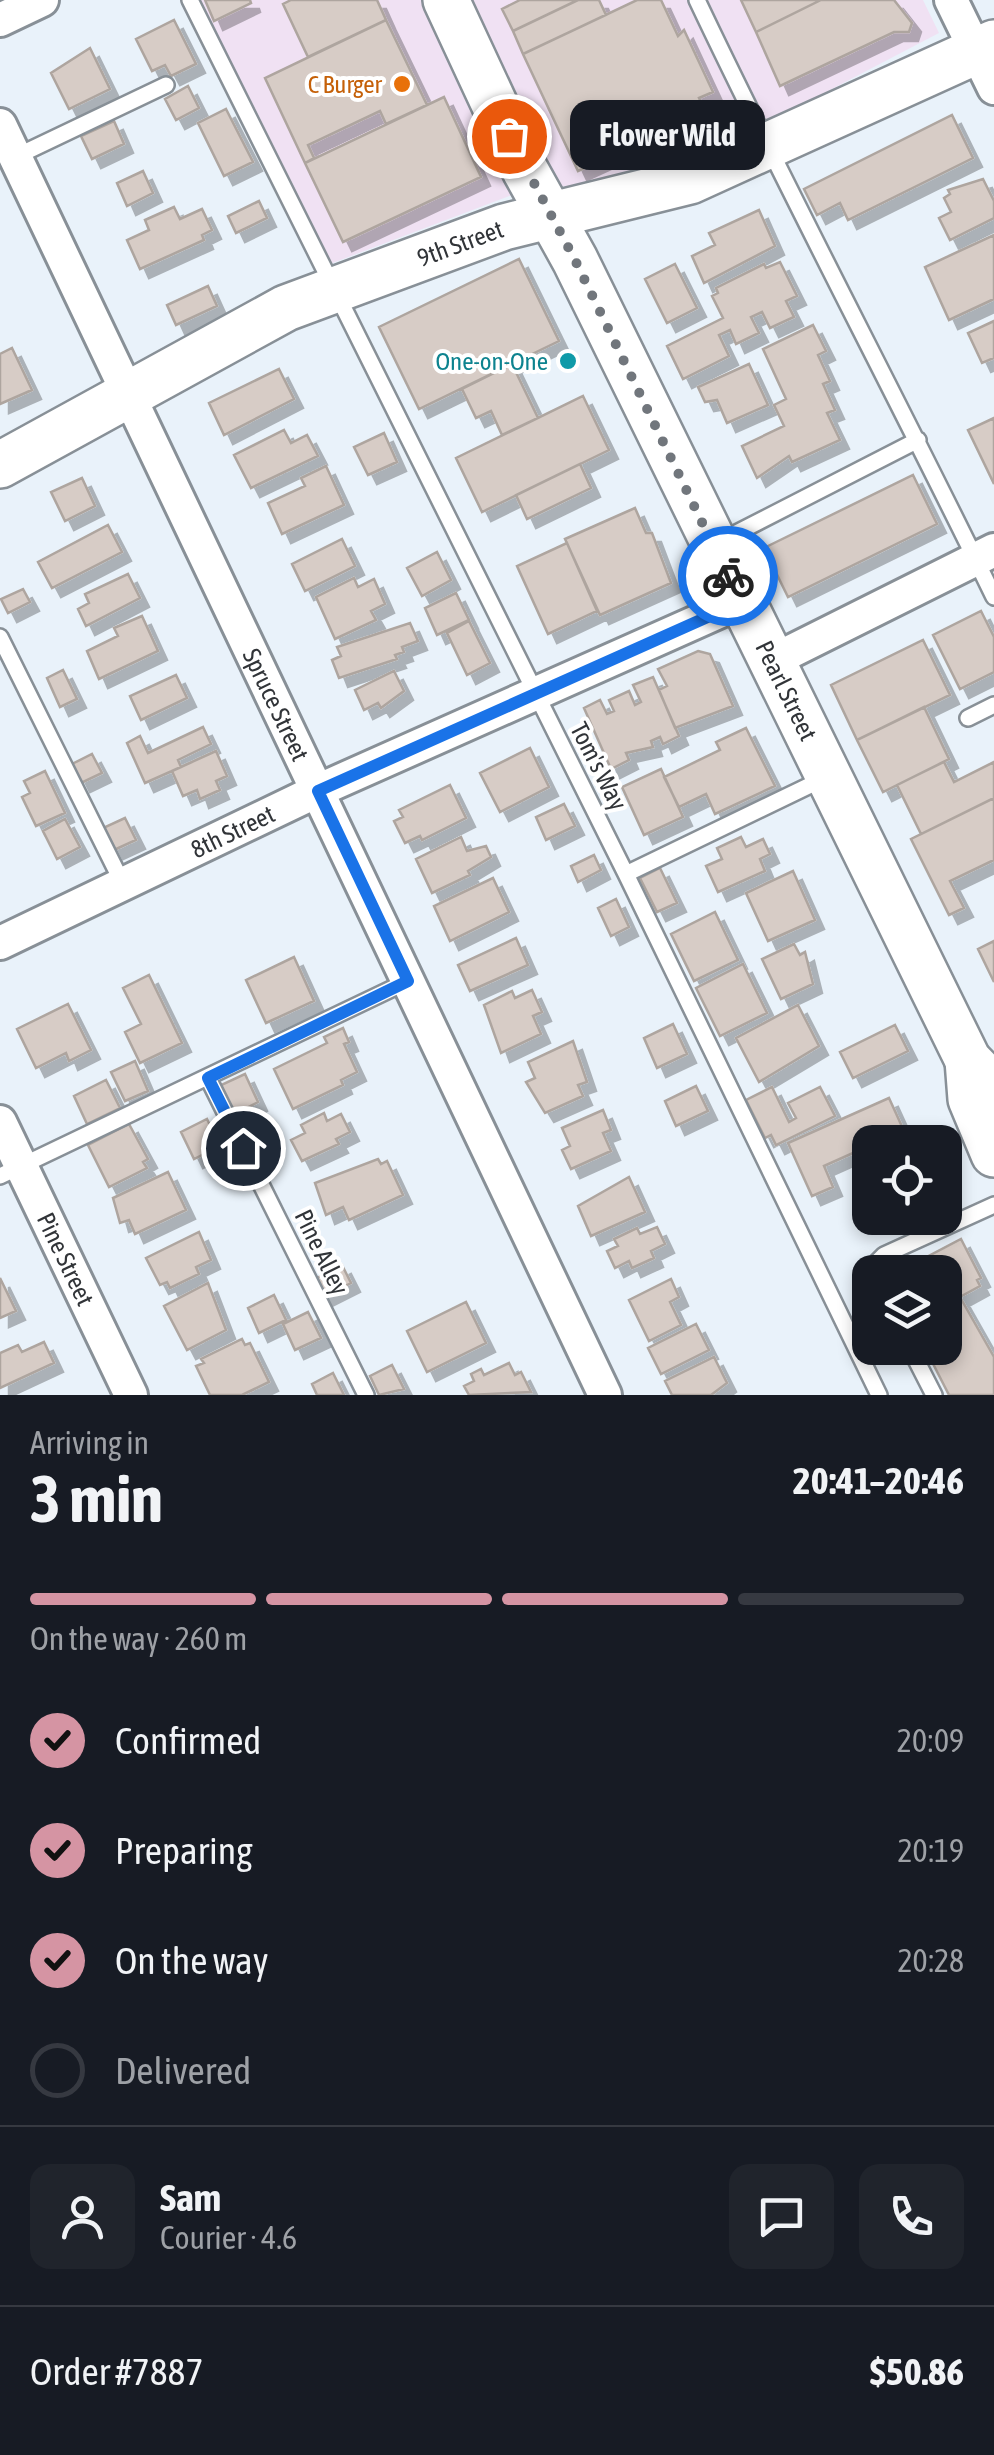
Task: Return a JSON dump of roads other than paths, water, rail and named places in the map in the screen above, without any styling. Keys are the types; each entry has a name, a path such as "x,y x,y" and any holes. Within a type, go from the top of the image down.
{"street":[{"path":"0,20 42,0"},
{"name":"Pearl Street","path":"446,0 525,170 553,215 741,602 985,1067 970,1099 994,1154"},
{"path":"951,0 988,61"},
{"name":"9th Street","path":"0,465 235,334 333,289 442,248 690,181 988,61"},
{"name":"Spruce Street","path":"0,125 605,1395"},
{"path":"772,661 985,554"},
{"name":"8th Street","path":"0,943 318,791 741,602"},
{"name":"Pine Street","path":"0,1122 10,1170 131,1395"}],"lane":[{"name":"Tom's Way","path":"190,0 626,874 879,1395"},
{"path":"698,0 767,149 918,440 985,554 994,597"},
{"path":"15,157 166,85"},
{"path":"713,545 918,440"},
{"path":"0,637 123,884"},
{"path":"968,718 994,705"},
{"path":"626,874 829,776"},
{"path":"10,1170 408,981"},
{"name":"Pine Alley","path":"208,1078 366,1395"},
{"path":"884,1255 994,1205"},
{"path":"919,1365 934,1395"}],"place":[{"name":"C Burger","path":"402,84"},
{"name":"Flower Wild","path":"509,136"},
{"name":"One-on-One","path":"568,361"}]}
